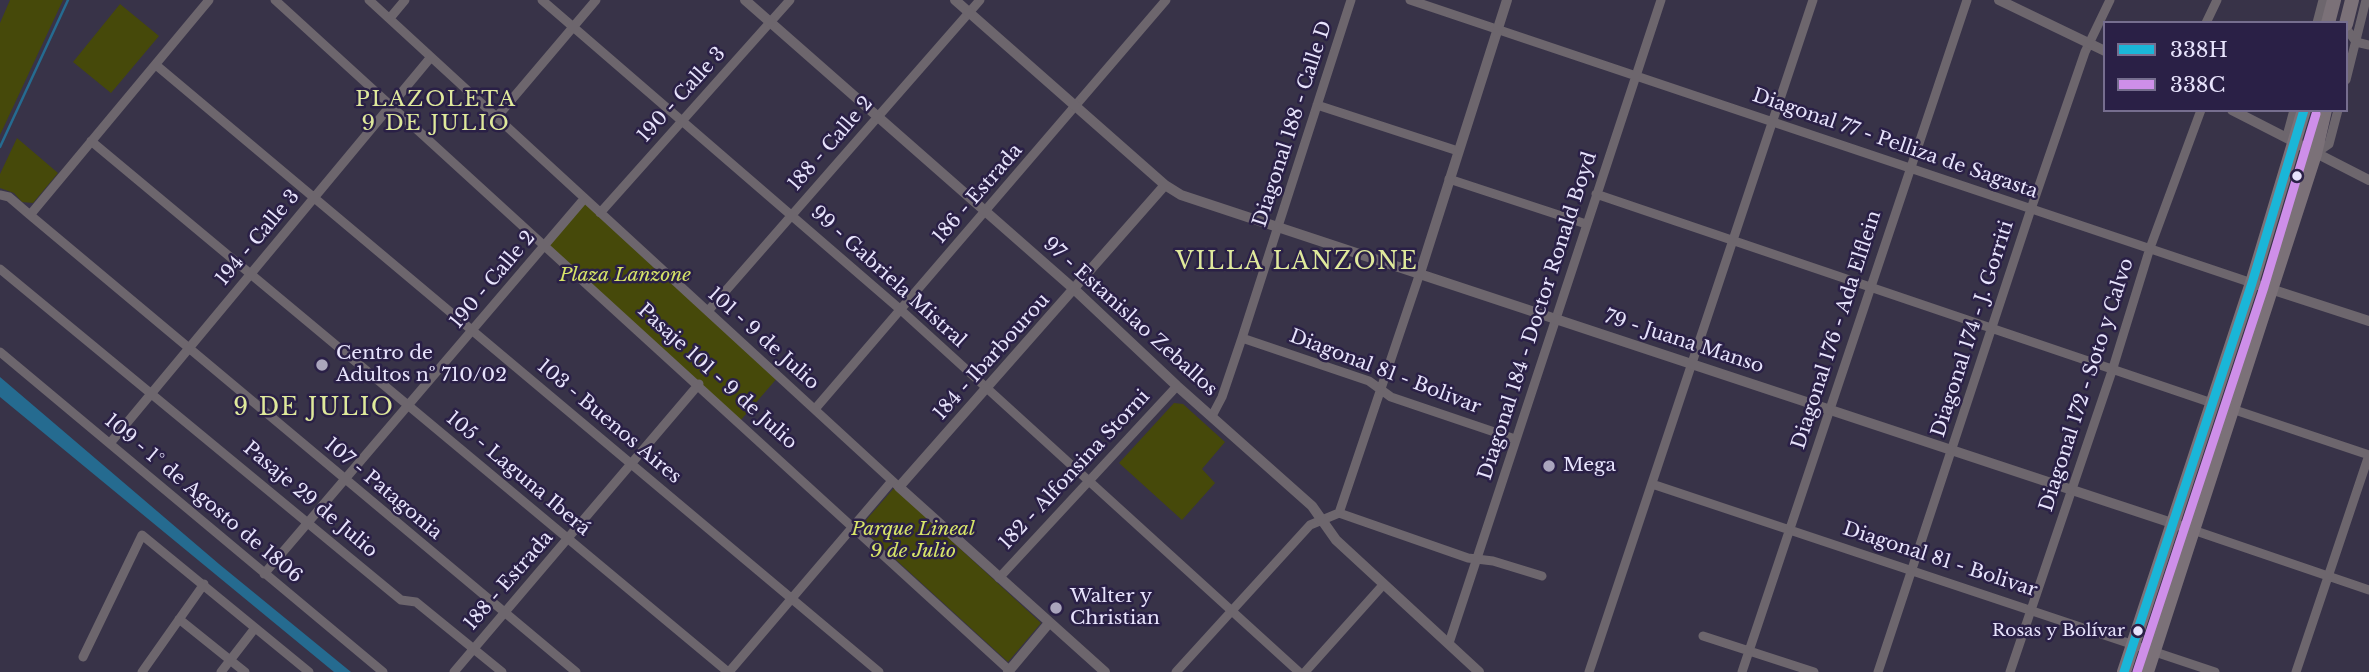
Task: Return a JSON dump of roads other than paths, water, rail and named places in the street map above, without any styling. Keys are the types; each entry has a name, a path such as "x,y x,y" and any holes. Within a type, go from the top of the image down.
{"main road":[{"path":"2329,21 2334,0"},
{"path":"2347,21 2352,0"},
{"path":"2124,672 2252,283 2291,139 2303,112"},
{"path":"2147,672 2269,289 2315,154 2325,112"}],"street":[{"path":"30,215 209,0"},
{"name":"Pasaje 101 - 9 de Julio","path":"275,0 699,384 1008,671"},
{"name":"101 - 9 de Julio","path":"369,0 895,484 1105,672"},
{"path":"390,18 405,0"},
{"name":"99 - Gabriela Mistral","path":"542,0 902,311 1299,672"},
{"path":"496,118 596,0"},
{"name":"97 - Estanislao Zeballos","path":"745,0 1075,289 1177,386 1312,506 1336,540 1479,672"},
{"name":"190 - Calle 3","path":"600,213 790,0"},
{"name":"79 - Juana Manso","path":"955,0 1165,185 1181,195 2193,530"},
{"name":"188 - Calle 2","path":"708,312 980,0"},
{"name":"186 - Estrada","path":"815,410 1166,0"},
{"name":"Diagonal 188 - Calle D","path":"1212,416 1222,397 1242,338 1351,0"},
{"name":"Diagonal 77 - Pelliza de Sagasta","path":"1410,0 2369,321"},
{"path":"1339,513 1420,273 1507,0"},
{"name":"Diagonal 184 - Doctor Ronald Boyd","path":"1448,643 1661,0"},
{"path":"1589,672 1813,0"},
{"name":"Diagonal 176 - Ada Elflein","path":"1742,672 1968,0"},
{"name":"Diagonal 174 - J. Gorriti","path":"1878,672 2031,209 2089,44 2110,0"},
{"path":"2207,21 2217,0"},
{"path":"2317,21 2322,0"},
{"path":"2348,72 2366,0"},
{"path":"2006,2 2103,50"},
{"path":"2348,29 2356,42 2369,46"},
{"name":"194 - Calle 3","path":"111,442 431,57"},
{"name":"103 - Buenos Aires","path":"156,65 313,200 632,463 879,672"},
{"path":"1317,105 1458,151"},
{"name":"Diagonal 172 - Soto y Calvo","path":"2010,672 2112,371 2150,248 2200,112"},
{"path":"2236,112 2369,180"},
{"path":"2291,139 2294,112"},
{"path":"2315,154 2329,144 2337,112"},
{"name":"105 - Laguna Iberá","path":"92,141 728,672"},
{"path":"1449,179 1586,224"},
{"name":"184 - Ibarbourou","path":"728,672 854,526 988,390 1165,185"},
{"path":"1596,194 2212,403"},
{"name":"107 - Patagonia","path":"4,196 576,672"},
{"name":"190 - Calle 2","path":"264,574 584,199"},
{"name":"Pasaje 29 de Julio","path":"0,269 310,522 401,600 416,602 502,672"},
{"name":"Diagonal 81 - Bolivar","path":"1242,338 1369,381 1391,397 1515,439"},
{"name":"109 - 1° de Agosto de 1806","path":"0,352 111,442 383,672"},
{"name":"188 - Estrada","path":"454,672 699,384"},
{"name":"182 - Alfonsina Storni","path":"999,578 1177,386"},
{"path":"2232,409 2369,455 2296,672"},
{"name":"Diagonal 81 - Bolivar","path":"1652,484 2215,672"},
{"path":"1176,672 1310,525 1339,513 1475,559 1493,561 1542,576"},
{"path":"2193,530 2369,590"},
{"path":"83,657 142,535 309,672"},
{"path":"142,672 204,584"},
{"path":"1305,672 1383,585"},
{"path":"179,619 245,672"},
{"path":"1008,671 1049,623"},
{"path":"221,672 255,628"},
{"path":"1703,636 1814,672"}],"water":[{"path":"0,377 219,564 351,672 334,672 0,397"}],"waterway":[{"path":"0,147 68,0"}],"place":[{"name":"Centro de Adultos nº 710/02","path":"322,365"},
{"name":"Mega","path":"1549,466"},
{"name":"Walter y Christian","path":"1056,608"},
{"name":"Rosas y Bolívar","path":"2138,631"}],"district":[{"name":"PLAZOLETA 9 DE JULIO","path":"436,112"},
{"name":"VILLA LANZONE","path":"1297,263"},
{"name":"9 DE JULIO","path":"314,409"}],"park label":[{"name":"Plaza Lanzone","path":"625,276"},
{"name":"Parque Lineal 9 de Julio","path":"913,541"}]}
